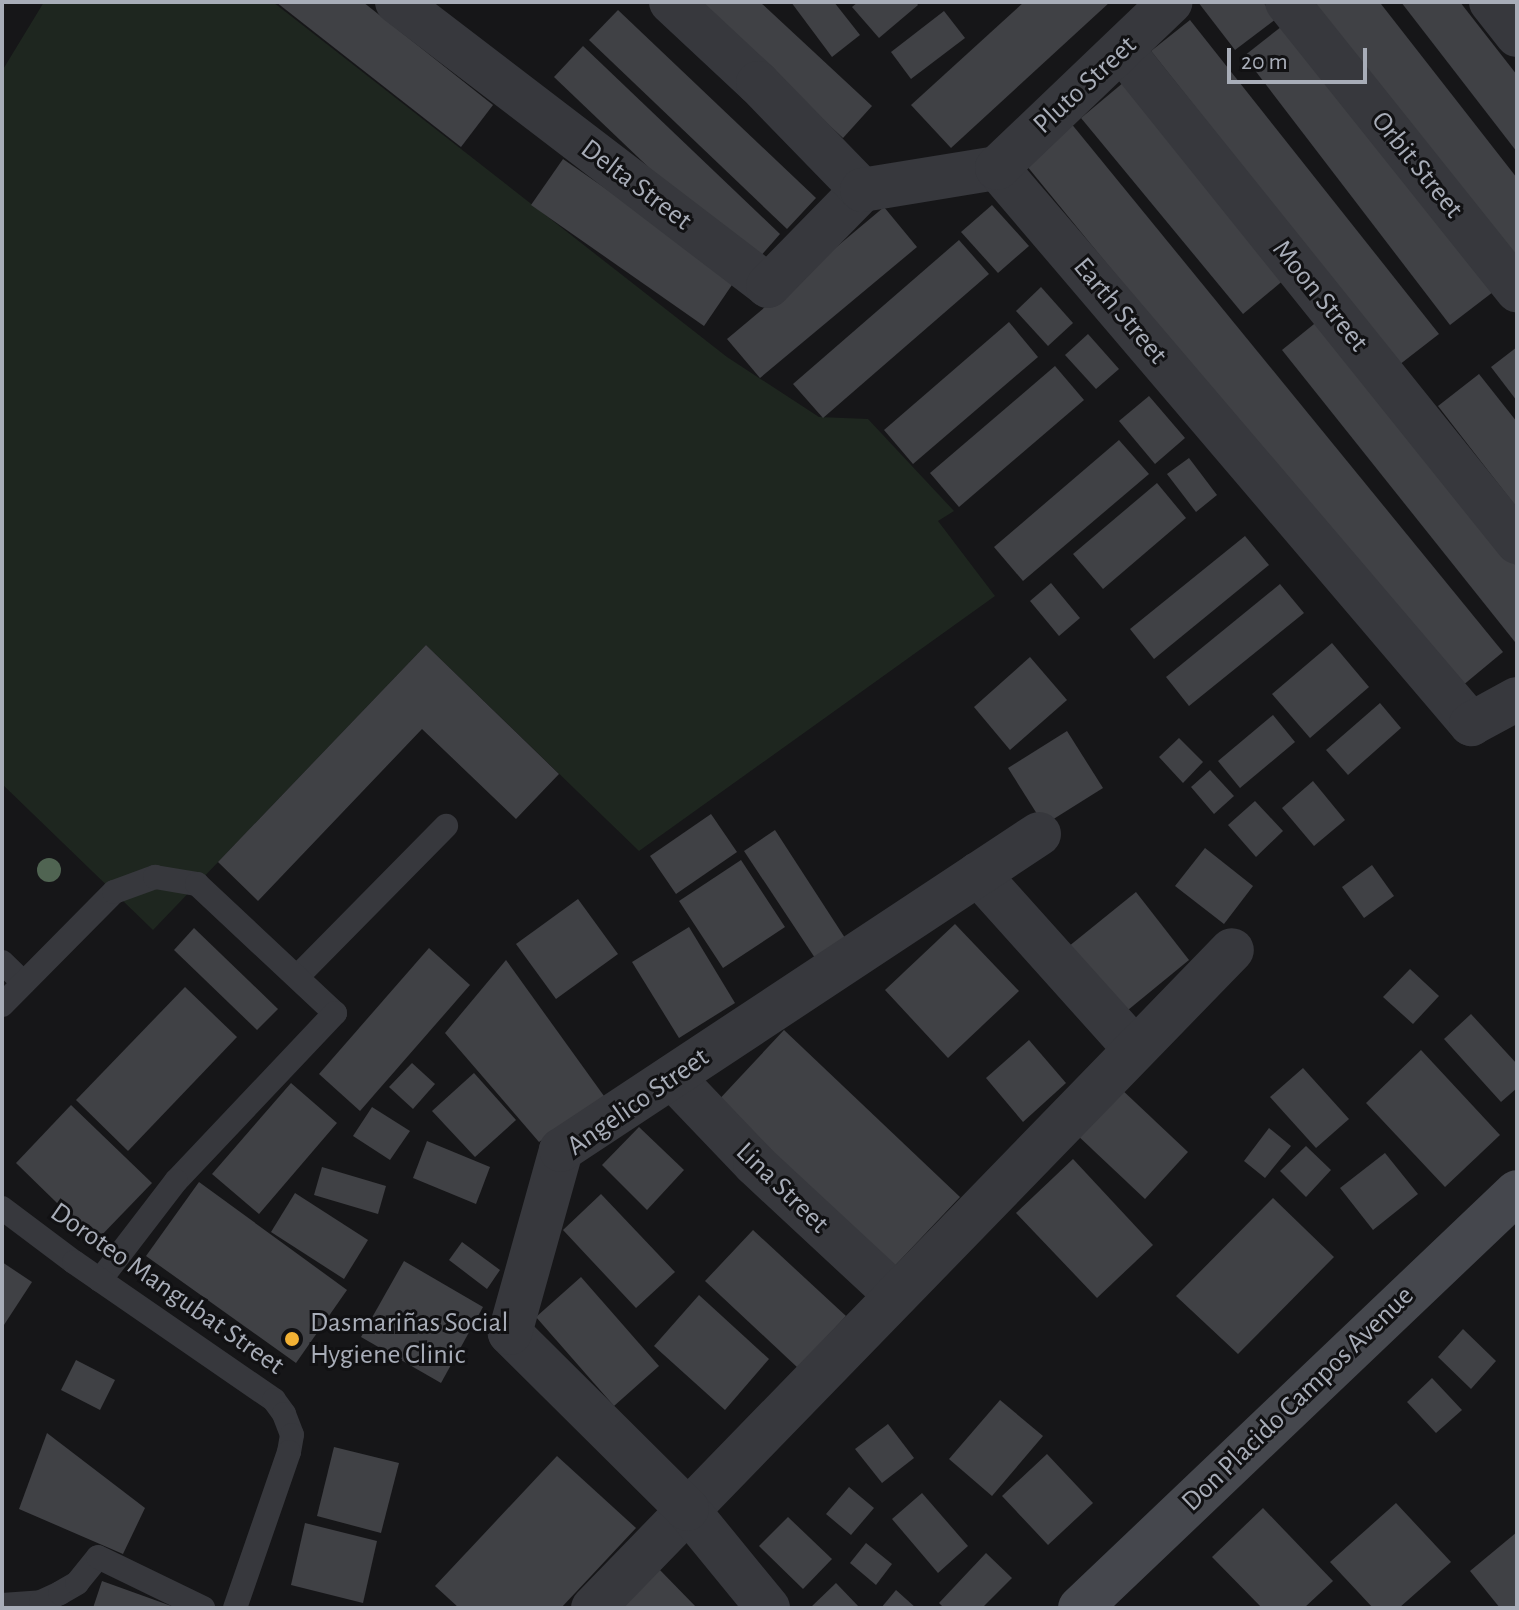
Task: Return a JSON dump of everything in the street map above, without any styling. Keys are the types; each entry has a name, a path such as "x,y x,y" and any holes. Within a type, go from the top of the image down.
{"main road":[{"name":"Don Placido Campos Avenue","path":"1080,1608 1517,1192"}],"street":[{"name":"Delta Street","path":"397,2 768,286 862,190"},
{"path":"671,2 758,83 862,190 997,168"},
{"name":"Pluto Street","path":"997,168 1171,2"},
{"name":"Orbit Street","path":"1287,2 1517,290"},
{"path":"1491,2 1517,35"},
{"name":"Moon Street","path":"1123,51 1517,542"},
{"name":"Earth Street","path":"997,168 1471,724 1517,699"},
{"name":"Angelico Street","path":"687,1509 510,1333 561,1150 1039,834"},
{"path":"978,874 1135,1049"},
{"path":"593,1608 1232,950"},
{"name":"Lina Street","path":"672,1077 755,1164 896,1295"},
{"path":"687,1509 768,1608"}],"lane":[{"path":"298,976 446,826"},
{"path":"2,1005 114,892 155,877 197,884 335,1013 176,1181 100,1280"},
{"path":"2,962 24,983"},
{"name":"Doroteo Mangubat Street","path":"2,1208 274,1400 284,1414 292,1435 289,1452 235,1608"},
{"path":"2,1605 41,1602 60,1593 77,1583 98,1557 203,1608"}],"shaded area":[{"path":"44,2 273,2 727,357 819,417 868,419 954,511 938,521 995,596 639,851 426,645 153,930 2,784 2,71"}],"building":[{"path":"276,2 363,2 493,105 461,147"},
{"path":"695,2 760,2 872,106 843,138"},
{"path":"791,2 834,2 860,35 832,57"},
{"path":"858,2 916,2 918,5 879,38 852,7"},
{"path":"1024,2 1110,2 951,148 911,105"},
{"path":"1198,2 1263,2 1276,19 1235,50"},
{"path":"1314,2 1381,4 1517,178 1517,260"},
{"path":"1401,2 1460,2 1517,75 1517,152"},
{"path":"618,10 816,198 787,229 589,40"},
{"path":"944,11 965,38 911,79 891,52"},
{"path":"1190,20 1439,334 1399,365 1151,51"},
{"path":"1286,23 1493,292 1450,325 1244,56"},
{"path":"583,46 780,234 752,266 554,77"},
{"path":"1130,77 1292,273 1243,314 1081,118"},
{"path":"1070,122 1503,652 1456,691 1022,160"},
{"path":"563,159 736,279 704,326 531,205"},
{"path":"992,205 1029,246 998,273 961,232"},
{"path":"884,207 917,247 760,378 727,339"},
{"path":"959,240 989,274 823,418 793,384"},
{"path":"1041,287 1073,323 1048,346 1016,311"},
{"path":"1319,320 1517,567 1515,642 1282,350"},
{"path":"1009,322 1038,357 913,464 884,430"},
{"path":"1088,334 1119,369 1096,389 1065,355"},
{"path":"1517,347 1517,401 1491,367"},
{"path":"1055,366 1084,400 959,507 930,473"},
{"path":"1479,374 1517,422 1517,508 1438,406"},
{"path":"1149,396 1185,438 1155,464 1119,421"},
{"path":"1119,440 1149,474 1023,581 994,547"},
{"path":"1189,458 1217,495 1196,512 1167,474"},
{"path":"1157,483 1186,518 1103,589 1073,554"},
{"path":"1245,536 1269,565 1154,659 1130,629"},
{"path":"1051,583 1080,618 1059,636 1030,601"},
{"path":"1280,584 1304,613 1189,706 1166,677"},
{"path":"1332,643 1369,687 1310,738 1272,694"},
{"path":"426,645 559,774 516,819 422,729 258,901 218,862"},
{"path":"1030,657 1067,700 1010,750 974,707"},
{"path":"1380,703 1401,728 1348,775 1326,750"},
{"path":"1273,715 1295,742 1240,788 1218,761"},
{"path":"1067,731 1103,788 1044,825 1008,768"},
{"path":"1179,738 1203,762 1183,783 1159,757"},
{"path":"1210,770 1234,796 1214,814 1191,787"},
{"path":"1313,781 1345,820 1314,846 1282,808"},
{"path":"1255,801 1283,831 1256,857 1228,825"},
{"path":"711,814 737,852 676,894 650,856"},
{"path":"775,830 847,941 817,961 744,851"},
{"path":"1205,848 1253,886 1224,924 1175,886"},
{"path":"741,860 785,927 723,968 679,901"},
{"path":"1372,865 1394,896 1364,918 1342,887"},
{"path":"1136,892 1189,960 1117,1019 1063,951"},
{"path":"578,899 618,954 556,999 516,944"},
{"path":"955,924 1019,991 948,1058 885,990"},
{"path":"689,927 735,1003 679,1038 632,962"},
{"path":"194,928 278,1009 257,1030 174,950"},
{"path":"429,948 470,985 360,1111 319,1074"},
{"path":"506,960 604,1096 539,1142 445,1033"},
{"path":"1410,969 1439,996 1413,1024 1383,997"},
{"path":"185,987 237,1037 128,1151 76,1100"},
{"path":"1471,1014 1517,1064 1517,1088 1501,1102 1444,1039"},
{"path":"784,1030 960,1197 889,1272 713,1106"},
{"path":"1029,1040 1066,1083 1023,1122 986,1078"},
{"path":"1421,1050 1500,1135 1445,1187 1366,1103"},
{"path":"412,1063 435,1084 413,1109 389,1087"},
{"path":"1303,1068 1349,1119 1316,1148 1270,1097"},
{"path":"474,1073 516,1120 475,1157 432,1111"},
{"path":"291,1083 337,1123 259,1214 212,1174"},
{"path":"1119,1087 1188,1152 1145,1199 1075,1133"},
{"path":"71,1105 152,1183 96,1241 16,1163"},
{"path":"372,1107 410,1131 390,1160 353,1136"},
{"path":"639,1127 684,1170 647,1210 602,1165"},
{"path":"1269,1128 1291,1146 1265,1178 1244,1161"},
{"path":"427,1141 490,1167 476,1204 413,1178"},
{"path":"1306,1146 1331,1170 1306,1197 1280,1171"},
{"path":"1385,1153 1418,1194 1373,1230 1340,1188"},
{"path":"1073,1159 1153,1245 1097,1298 1016,1213"},
{"path":"322,1167 386,1186 378,1214 314,1195"},
{"path":"199,1182 347,1290 296,1363 146,1256"},
{"path":"295,1193 368,1240 344,1279 271,1232"},
{"path":"601,1194 675,1272 636,1308 563,1230"},
{"path":"1273,1198 1334,1257 1238,1354 1176,1296"},
{"path":"753,1230 846,1316 798,1368 705,1281"},
{"path":"462,1242 500,1270 487,1289 449,1260"},
{"path":"404,1261 483,1307 441,1383 361,1337"},
{"path":"2,1262 32,1282 2,1328"},
{"path":"581,1277 659,1366 614,1406 536,1317"},
{"path":"699,1295 769,1359 725,1410 654,1346"},
{"path":"1463,1329 1496,1361 1471,1389 1438,1357"},
{"path":"76,1360 115,1380 100,1410 61,1390"},
{"path":"1432,1378 1462,1410 1436,1433 1407,1402"},
{"path":"1000,1400 1043,1436 992,1496 949,1459"},
{"path":"888,1424 914,1458 882,1483 855,1449"},
{"path":"47,1433 145,1508 123,1554 19,1509"},
{"path":"334,1447 399,1463 381,1533 317,1516"},
{"path":"1047,1454 1093,1503 1048,1545 1002,1496"},
{"path":"557,1456 636,1528 561,1608 459,1608 435,1586"},
{"path":"849,1487 874,1508 851,1535 826,1514"},
{"path":"922,1493 968,1546 938,1573 892,1519"},
{"path":"1396,1503 1451,1562 1399,1608 1373,1608 1330,1562"},
{"path":"1263,1508 1333,1581 1304,1608 1262,1608 1212,1557"},
{"path":"788,1517 832,1559 803,1589 759,1546"},
{"path":"305,1523 377,1541 363,1603 291,1585"},
{"path":"1517,1532 1517,1608 1500,1608 1470,1571"},
{"path":"866,1543 892,1564 876,1585 850,1563"},
{"path":"986,1553 1012,1578 982,1608 944,1608 939,1603"},
{"path":"657,1567 697,1608 627,1608 621,1603"},
{"path":"102,1581 177,1608 93,1608"},
{"path":"836,1583 860,1608 810,1608"},
{"path":"896,1590 916,1608 881,1608"}],"place":[{"name":"Dasmariñas Social Hygiene Clinic","path":"292,1339"}]}
